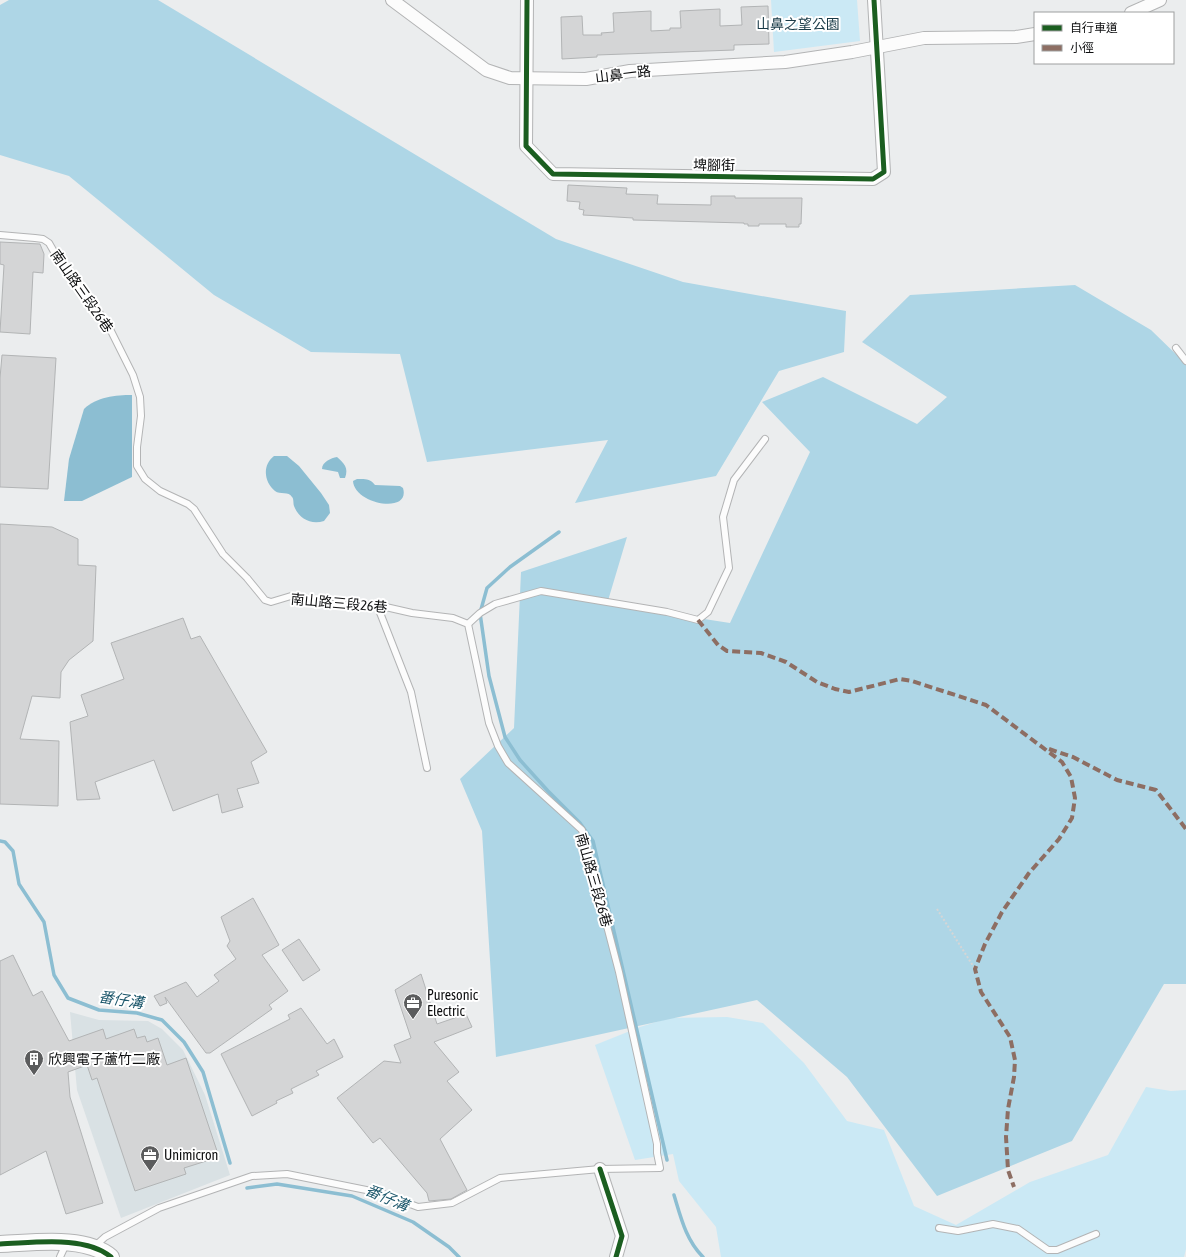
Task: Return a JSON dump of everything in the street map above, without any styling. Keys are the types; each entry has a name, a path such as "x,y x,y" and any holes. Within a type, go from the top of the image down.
{"street":[{"name":"山鼻一路","path":"392,0 486,70 510,78 586,79 630,72 785,62 924,38 1016,38 1034,34"},
{"name":"埤腳街","path":"527,0 526,146 553,174 874,179 884,172 874,0"},
{"path":"1133,12 1160,0"},
{"path":"600,1169 622,1236 616,1257"},
{"path":"0,1244 63,1250 94,1247 111,1257"}],"lane":[{"name":"南山路三段26巷","path":"0,235 43,239 49,243 57,257 107,323 135,380 140,397 141,416 136,456 138,466 145,479 160,491 188,504 194,509 223,554 247,578 265,600 271,602 291,596 318,604 378,605 412,613 453,618 468,624 492,735 503,757 582,830 619,972 657,1144 660,1168 600,1169"},
{"path":"1176,348 1186,361"},
{"path":"468,624 480,613 495,604 541,591 668,612 698,620 708,612 729,568 723,517 734,480 765,439"},
{"path":"378,605 411,692 427,768"},
{"path":"94,1247 104,1237 159,1208 252,1176 287,1174 381,1193 418,1207 452,1204 500,1178 600,1169"},
{"path":"939,1228 958,1231 993,1224 1018,1229 1048,1250 1057,1250 1096,1234"}],"path":[{"path":"937,909 975,969"}],"shaded area":[{"path":"9,0 158,0 556,239 683,282 846,311 844,352 779,371 716,476 575,503 608,440 427,462 400,354 311,352 214,295 69,176 0,155 0,5"},
{"path":"1075,285 1151,330 1186,364 1186,984 1164,984 1072,1141 937,1196 847,1077 757,1000 496,1057 482,831 460,779 514,728 521,572 627,537 607,604 730,623 810,452 762,402 823,377 917,424 947,397 862,342 910,295"},
{"path":"132,395 132,477 82,501 64,501 69,459 84,409 100,399 113,396"},
{"path":"274,456 287,456 299,466 321,493 329,505 330,513 324,521 315,522 302,518 296,511 291,495 277,492 271,487 267,478 266,469 270,460"},
{"path":"337,457 345,466 345,478 340,478 338,472 322,469 325,462"},
{"path":"357,479 369,480 375,485 400,486 403,488 403,496 399,502 391,504 371,500 362,496 356,489 353,481"},
{"name":"欣興電子蘆竹二廠","path":"70,1012 99,1020 148,1021 162,1029 183,1050 205,1095 230,1175 121,1218 77,1090"}],"green space":[{"name":"山鼻之望公園","path":"771,0 857,0 860,41 774,52"},
{"path":"727,1017 763,1023 804,1063 847,1121 884,1130 914,1206 956,1225 1030,1182 1108,1155 1146,1087 1171,1091 1186,1090 1186,1249 1184,1257 721,1257 716,1227 679,1181 673,1154 635,1160 595,1045 640,1027 669,1018"}],"building":[{"path":"768,6 769,44 734,45 734,50 597,55 597,57 562,59 561,17 582,16 583,35 602,35 601,33 614,32 613,13 651,11 651,31 681,28 680,11 720,9 720,26 742,25 741,7"},
{"path":"568,185 627,188 626,194 658,195 657,204 711,205 711,196 735,196 735,198 802,198 801,224 799,224 799,227 786,227 786,224 759,224 759,226 748,226 748,224 744,223 633,220 633,218 583,215 584,210 579,209 580,202 567,201"},
{"path":"0,242 40,244 44,254 43,273 33,272 30,334 0,332 4,265 0,264"},
{"path":"2,355 56,358 48,489 0,487 0,378"},
{"path":"0,524 52,527 78,539 78,565 96,566 93,641 69,660 61,672 60,698 32,696 20,739 59,741 58,806 0,804"},
{"path":"183,618 191,639 200,636 267,752 251,762 259,783 237,789 243,807 222,813 218,794 173,811 154,760 95,782 100,799 77,800 70,722 88,716 81,695 124,679 111,643"},
{"path":"253,898 279,945 262,955 288,991 269,1005 272,1009 210,1053 206,1053 165,997 167,1003 160,1006 154,996 186,982 197,997 219,981 214,975 236,959 227,946 230,941 221,917"},
{"path":"299,939 320,970 303,981 282,950"},
{"path":"13,955 33,996 42,991 69,1041 103,1029 106,1039 134,1029 137,1038 145,1036 147,1042 158,1038 167,1065 186,1058 219,1157 184,1168 186,1174 135,1191 97,1078 92,1080 87,1065 68,1072 70,1097 103,1203 66,1214 46,1151 0,1175 0,961"},
{"path":"421,974 437,1024 466,1014 472,1027 434,1042 459,1072 447,1081 472,1110 440,1139 467,1190 451,1199 429,1201 427,1193 380,1138 373,1143 337,1098 384,1061 401,1063 394,1045 411,1038 395,990"},
{"path":"301,1008 327,1044 334,1039 343,1057 316,1071 319,1075 291,1089 293,1093 276,1101 277,1103 252,1116 221,1054 290,1019 288,1015"}],"waterway":[{"path":"559,532 510,567 487,588 480,613 489,676 505,737 520,760 580,823 593,841 667,1160"},
{"name":"番仔溝","path":"0,841 5,842 13,851 19,884 44,922 54,975 68,998 99,1010 137,1013 162,1020 184,1042 203,1072 230,1163"},
{"name":"番仔溝","path":"247,1188 277,1184 352,1196 413,1222 449,1247 459,1257"},
{"path":"674,1195 688,1236 703,1257"}],"marked path":[{"path":"698,620 718,645 727,651 761,653 786,662 817,682 835,689 849,692 900,679 912,681 986,705 1062,762 1071,777 1075,798 1072,818 1059,839 1029,873 1002,912 985,944 975,969 981,992 1010,1037 1015,1060 1014,1077 1008,1109 1006,1137 1008,1170 1014,1187"},
{"path":"1049,749 1073,757 1117,780 1156,790 1186,829"}],"cycle path":[{"path":"527,0 526,146 553,174 873,179 884,172 874,0"},
{"path":"600,1169 622,1236 616,1257"},
{"path":"0,1244 43,1242 73,1243 100,1250 111,1257"}],"place":[{"name":"Puresonic Electric","path":"413,1020"},
{"name":"欣興電子蘆竹二廠","path":"34,1076"},
{"name":"Unimicron","path":"150,1172"}]}
